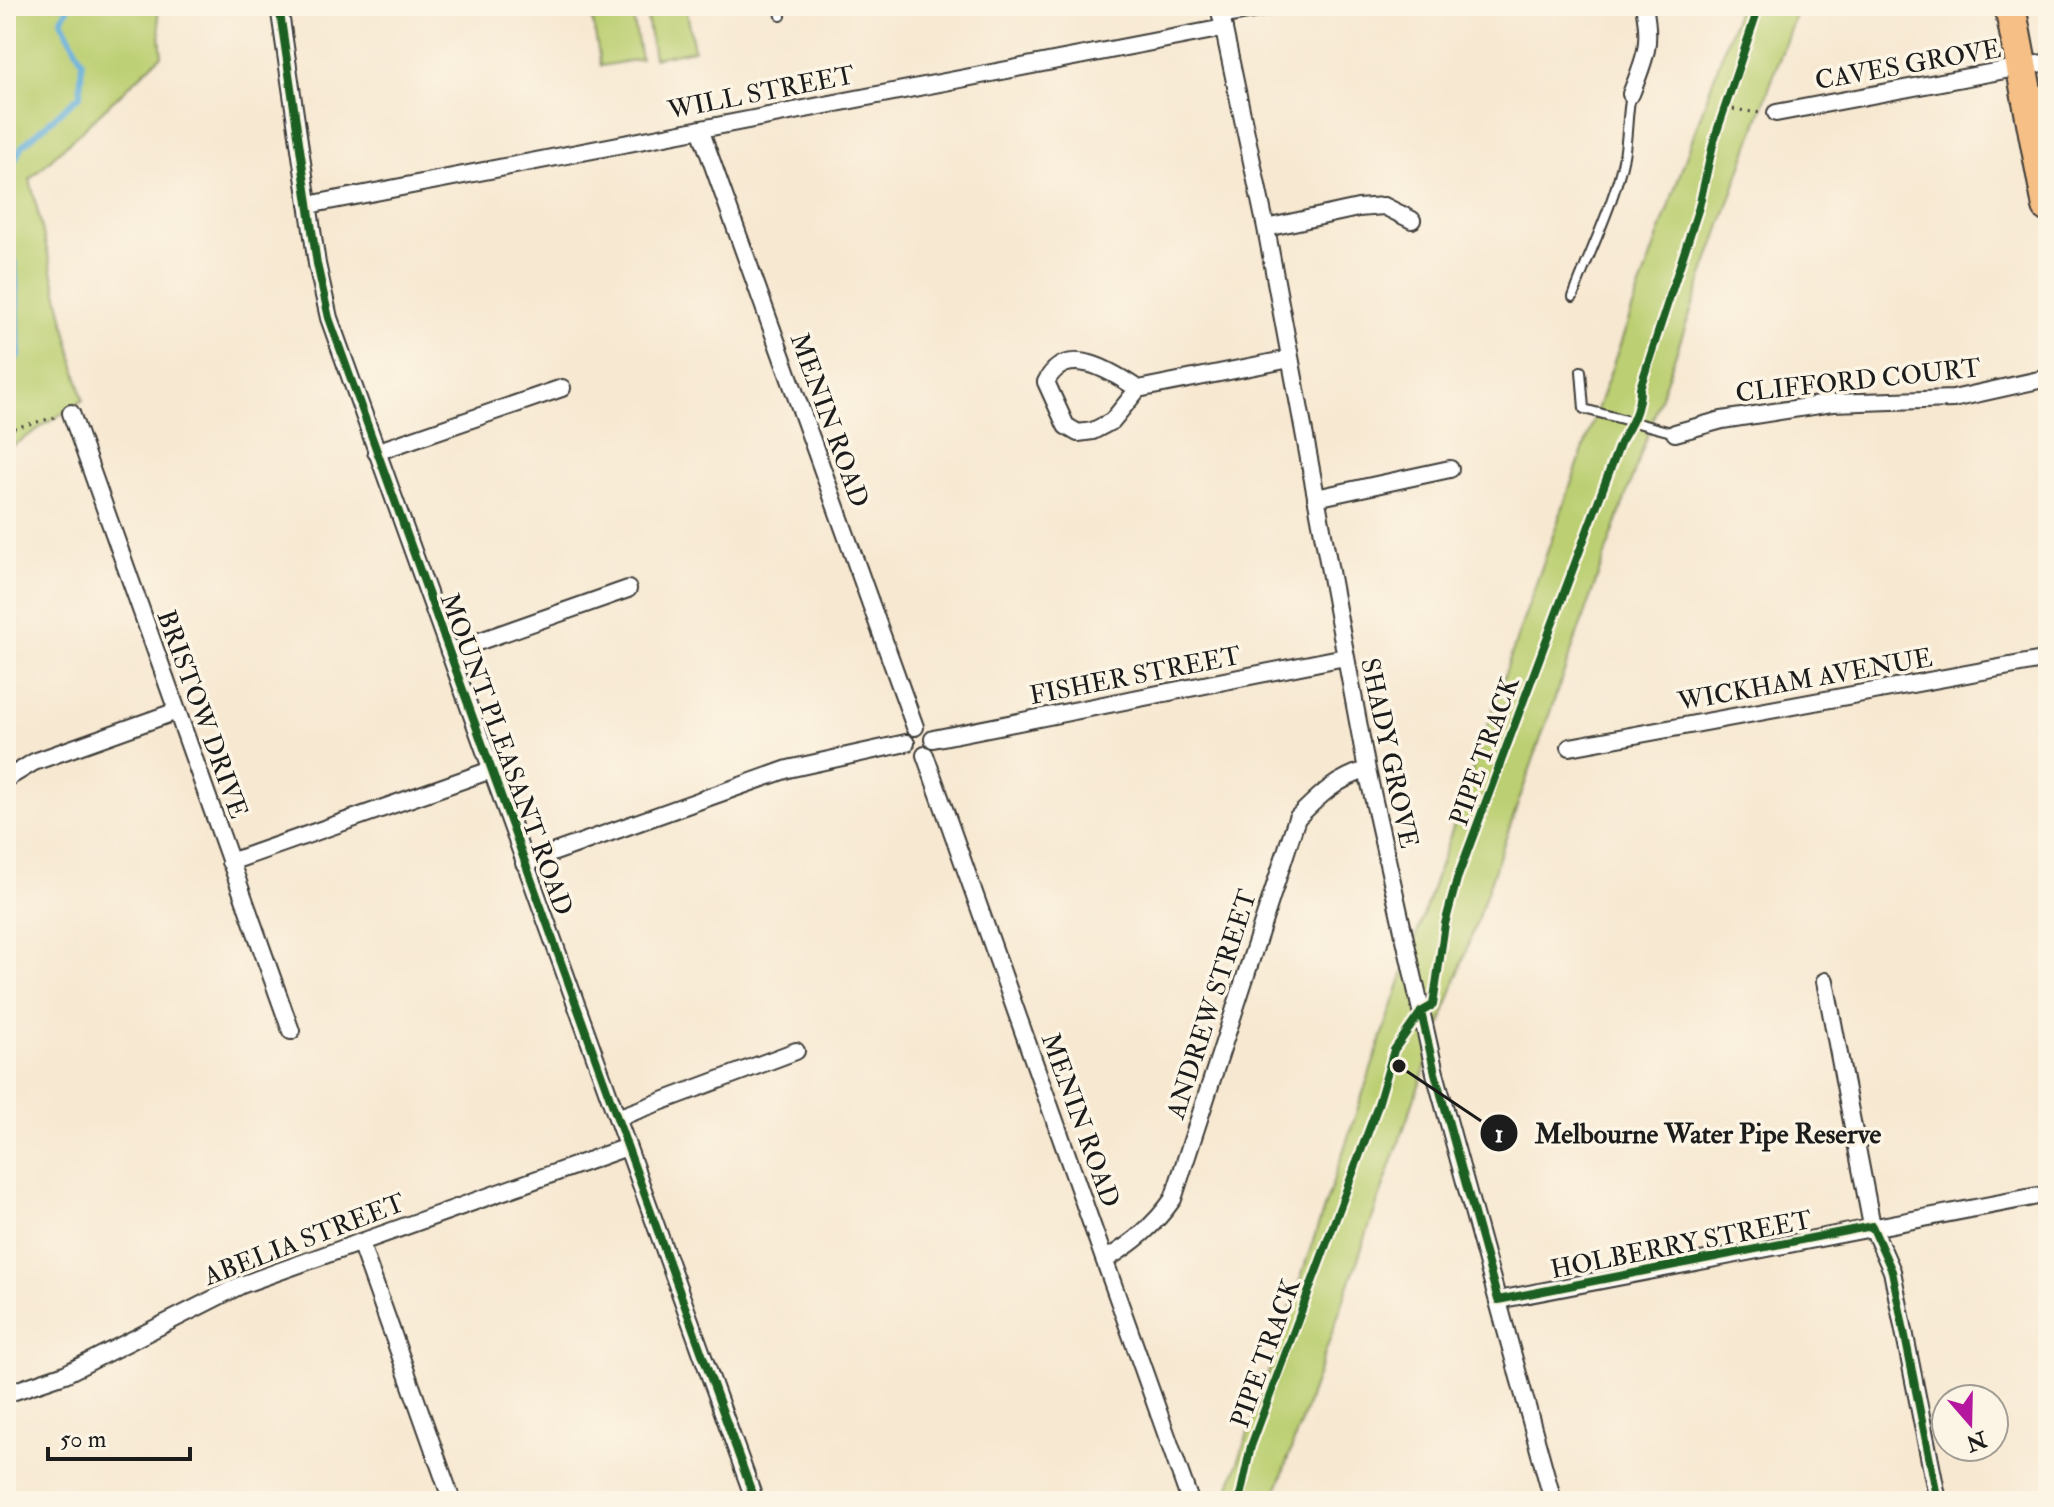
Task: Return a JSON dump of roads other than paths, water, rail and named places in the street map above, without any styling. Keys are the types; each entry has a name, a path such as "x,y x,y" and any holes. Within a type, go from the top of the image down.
{"highway":[{"path":"2010,6 2035,65 2048,207"}],"street":[{"name":"MOUNT PLEASANT ROAD","path":"279,6 317,264 329,318 755,1501"},
{"name":"WILL STREET","path":"308,205 700,129 1274,6"},
{"path":"1631,94 1649,38 1644,6"},
{"name":"SHADY GROVE","path":"1221,16 1266,228 1367,770 1435,1073 1553,1501"},
{"name":"CAVES GROVE","path":"1776,113 2035,65"},
{"name":"MENIN ROAD","path":"700,129 915,727"},
{"path":"1266,228 1358,208 1384,206 1412,220"},
{"path":"1138,389 1102,367 1067,362 1054,368 1046,382 1066,426 1078,433 1093,431 1112,421 1138,389 1290,359"},
{"name":"CLIFFORD COURT","path":"1675,433 1722,420 1832,403 1953,399 2048,378"},
{"path":"376,452 562,388"},
{"name":"BRISTOW DRIVE","path":"71,413 291,1031"},
{"path":"1316,498 1450,469"},
{"path":"449,652 628,589"},
{"name":"FISHER STREET","path":"933,739 1345,657"},
{"name":"WICKHAM AVENUE","path":"1570,747 2048,659"},
{"path":"6,779 34,762 177,711"},
{"path":"915,727 926,728 933,739 933,747 925,755 913,755 906,746 906,735 915,727"},
{"path":"524,863 788,769 906,743"},
{"name":"MENIN ROAD","path":"925,755 1190,1501"},
{"path":"230,862 491,770"},
{"name":"ANDREW STREET","path":"1105,1260 1132,1244 1158,1221 1173,1199 1297,818 1321,794 1346,776 1367,770"},
{"path":"1825,981 1872,1226 1892,1271 1938,1501"},
{"path":"617,1118 796,1051"},
{"name":"ABELIA STREET","path":"6,1394 65,1374 241,1285 627,1147"},
{"name":"HOLBERRY STREET","path":"1498,1300 2048,1194"},
{"path":"360,1242 452,1501"}],"lane":[{"path":"779,6 781,16"},
{"path":"1573,297 1612,198 1624,153 1631,94"},
{"path":"1581,371 1584,409 1675,433"}],"waterway":[{"path":"6,178 22,146 80,95 82,61 61,20 69,6"},
{"path":"6,224 15,271 19,356 6,368"}],"place":[{"name":"Melbourne Water Pipe Reserve","path":"1399,1066"}]}
